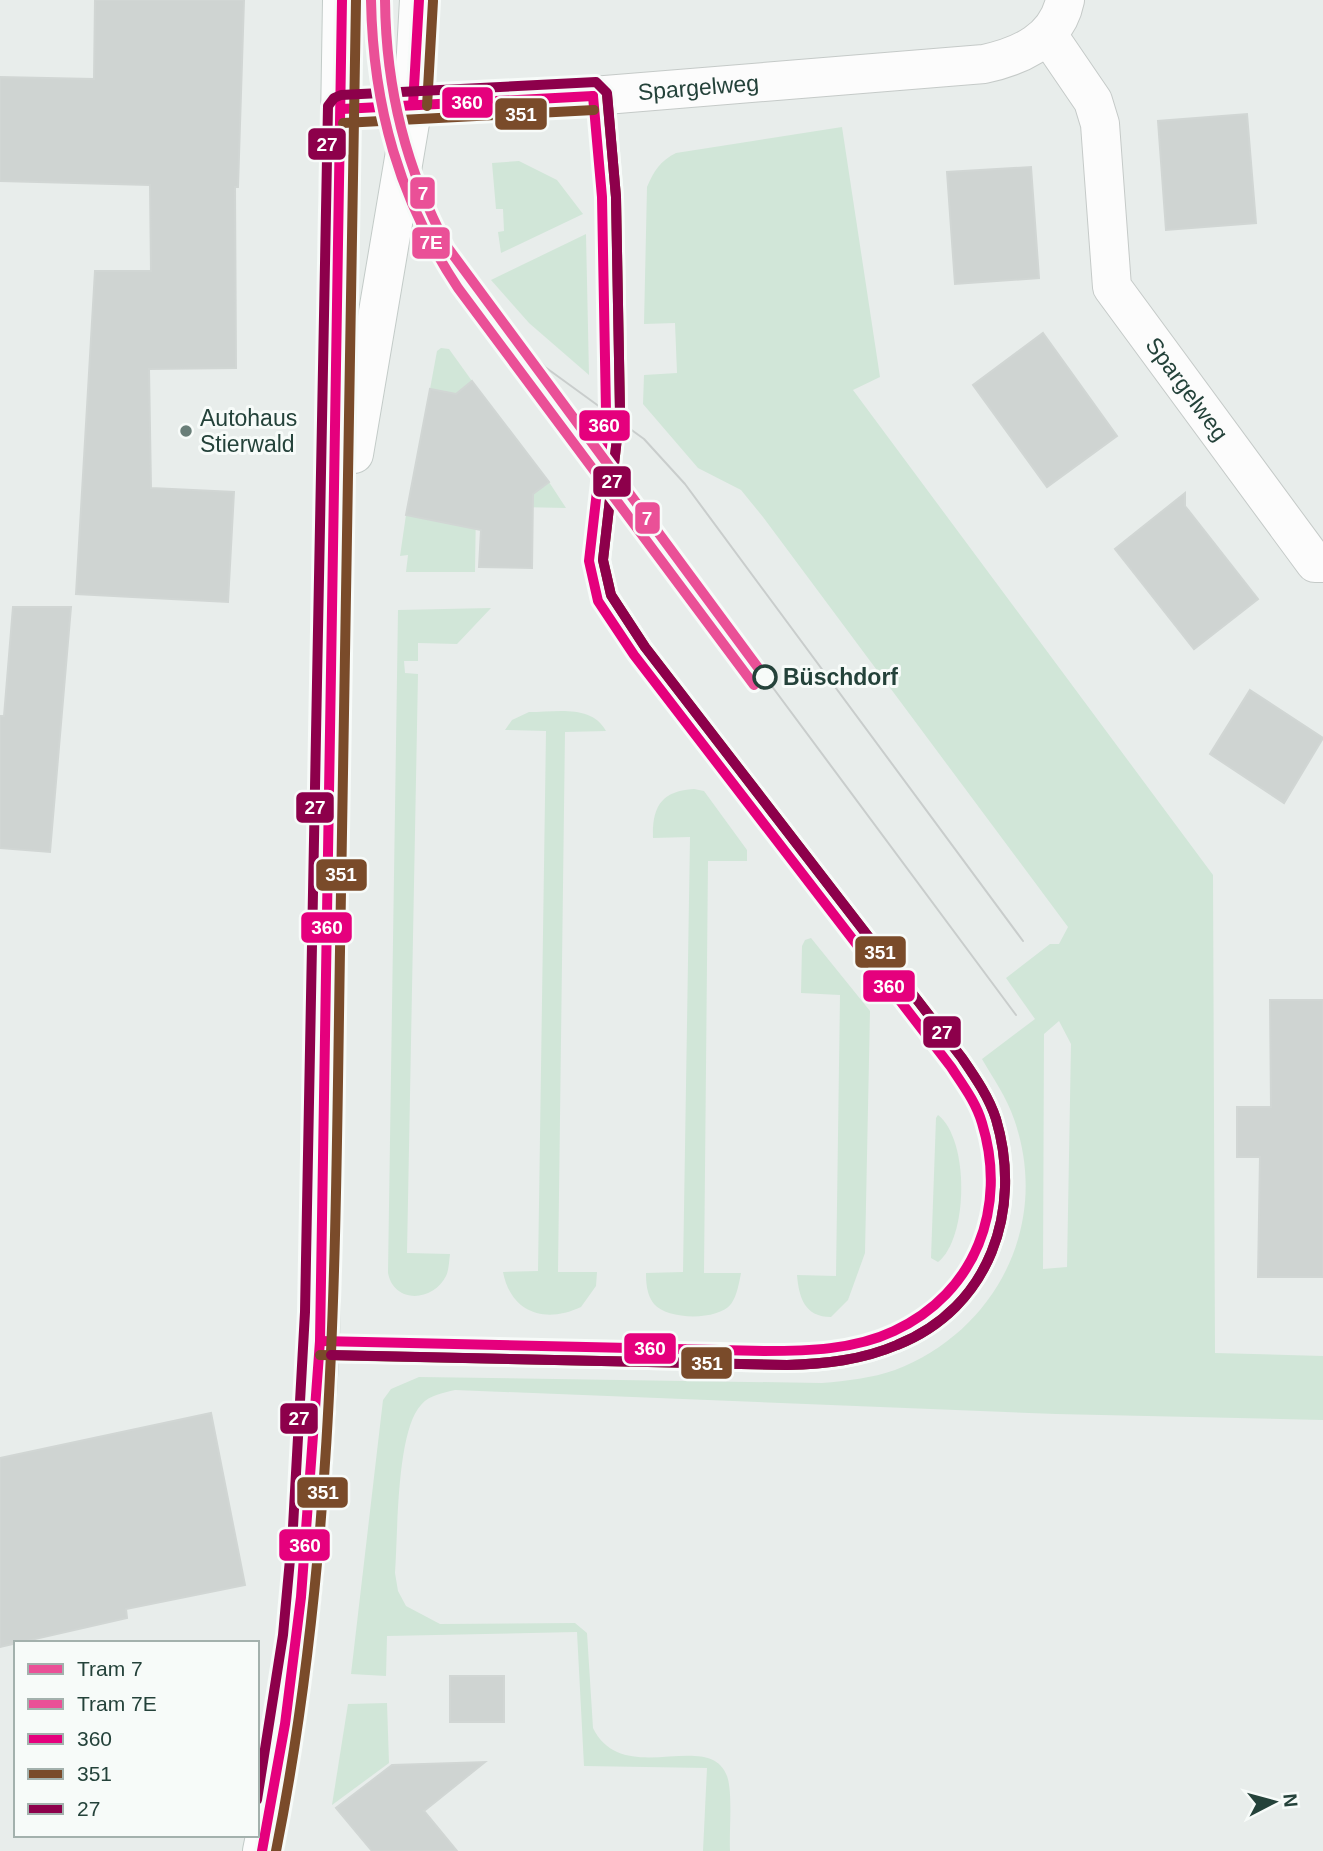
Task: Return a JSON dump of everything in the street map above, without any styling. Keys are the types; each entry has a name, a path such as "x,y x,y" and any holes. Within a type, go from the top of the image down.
{"main road":[{"path":"262,1851 293,1686 314,1464 320,1341 342,0"},
{"path":"331,595 413,106 419,0"},
{"path":"1048,35 1062,16 1065,0"},
{"name":"Spargelweg","path":"342,109 593,96 984,64 1007,59 1048,35 1093,101 1100,124 1112,287 1315,563 1323,563"}],"green space":[{"path":"842,127 880,377 853,390 1213,875 1215,1353 1323,1356 1323,1420 1056,1414 455,1390 436,1395 424,1402 413,1418 407,1437 400,1485 395,1573 398,1591 406,1606 440,1624 575,1623 587,1633 593,1728 607,1746 624,1754 644,1757 703,1757 717,1763 729,1783 730,1851 703,1851 707,1768 584,1766 577,1632 387,1636 386,1676 351,1674 383,1400 391,1389 419,1377 822,1383 877,1375 895,1370 931,1352 962,1329 987,1301 1007,1269 1020,1234 1025,1197 1024,1158 1011,1111 982,1059 1035,1019 1006,978 1050,944 1059,944 1068,927 763,517 741,490 698,468 643,404 644,375 677,373 675,323 644,324 647,187 658,167 676,153","holes":["1059,1021 1071,1044 1067,1267 1043,1269 1044,1034"]},
{"path":"519,161 557,180 583,214 501,253 498,232 504,231 503,209 496,209 492,163"},
{"path":"586,234 589,375 529,323 491,280"},
{"path":"441,348 449,349 472,381 457,393 532,494 549,482 566,508 476,506 475,572 406,572 408,555 400,556 406,515 447,393 430,389 437,351"},
{"path":"491,608 457,644 418,643 418,661 404,661 405,673 418,674 407,1253 450,1254 447,1274 440,1285 424,1295 414,1296 398,1290 388,1273 398,610"},
{"path":"529,712 583,713 600,722 606,731 565,732 558,1272 597,1272 596,1286 581,1307 555,1314 543,1314 522,1306 507,1286 503,1272 538,1271 546,731 505,730 512,720"},
{"path":"694,789 704,791 747,850 747,861 708,861 704,1273 741,1273 731,1304 724,1310 704,1316 681,1316 654,1304 647,1289 646,1273 683,1272 690,837 653,838 653,827 661,802 674,793"},
{"path":"811,938 870,1011 865,1253 848,1300 831,1317 809,1310 802,1298 797,1275 836,1276 840,995 801,993 802,946 805,940"},
{"path":"938,1115 956,1145 961,1189 960,1212 955,1233 948,1250 938,1262 931,1258"},
{"path":"387,1703 389,1763 332,1805 348,1704"}],"building":[{"path":"95,0 244,0 238,187 235,187 236,368 149,369 151,488 234,492 228,602 76,594 95,271 151,271 150,185 0,181 0,77 94,79"},
{"path":"1247,114 1256,223 1166,230 1158,121"},
{"path":"1031,167 1039,278 955,284 947,172"},
{"path":"1043,333 1117,436 1047,487 973,385"},
{"path":"472,381 549,482 533,494 532,568 479,567 481,530 406,515 430,389 456,394"},
{"path":"1185,493 1185,506 1258,599 1194,649 1115,549"},
{"path":"13,607 71,607 50,852 0,848 0,716 4,716"},
{"path":"1250,690 1323,738 1284,803 1210,754"},
{"path":"1270,1000 1323,1000 1323,1277 1258,1277 1260,1157 1237,1157 1237,1107 1271,1107"},
{"path":"211,1413 245,1585 126,1609 127,1618 26,1641 14,1641 14,1644 0,1647 0,1458"},
{"path":"450,1676 504,1676 504,1722 450,1722"},
{"path":"485,1762 424,1811 457,1851 372,1851 336,1808 392,1765"}],"tram line":[{"name":"7E","path":"371,0 377,78 393,151 405,186 437,254 458,288 754,685"},
{"name":"7","path":"385,0 389,66 401,128 421,189 448,248 765,677"},
{"path":"480,295 545,367 644,439 685,484 1023,941"},
{"path":"765,677 1016,1015"}],"transit line":[{"name":"360","path":"262,1851 285,1724 301,1597 320,1341 342,0"},
{"name":"351","path":"276,1851 296,1738 311,1626 329,1402 336,1178 356,0"},
{"name":"360","path":"413,105 419,0"},
{"name":"351","path":"427,106 433,1"},
{"name":"27","path":"259,1787 283,1635 293,1527 305,1312 328,106 334,98 341,95 596,82 607,93 616,197 620,412 603,560 611,595 645,647 977,1080 996,1119 1003,1153 1005,1188 1001,1221 992,1252 976,1281 956,1307 929,1328 897,1345 857,1358 787,1365 331,1355"},
{"name":"351","path":"320,1355 787,1365 857,1358 897,1345 929,1328 955,1307 976,1281 992,1252 1001,1221 1005,1188 1003,1153 996,1119 977,1080 645,647 611,595 603,560 620,412 616,197 607,95"},
{"name":"360","path":"342,109 593,96"},
{"name":"360","path":"320,1341 764,1351 847,1346 894,1331 922,1315 946,1294 965,1271 987,1216 991,1186 989,1154 982,1123 964,1087 634,655 598,601 589,561 606,412 602,197 593,96"},
{"name":"351","path":"343,123 594,110"}],"place":[{"name":"Autohaus Stierwald","path":"186,431"},
{"name":"Büschdorf","path":"765,677"}]}
